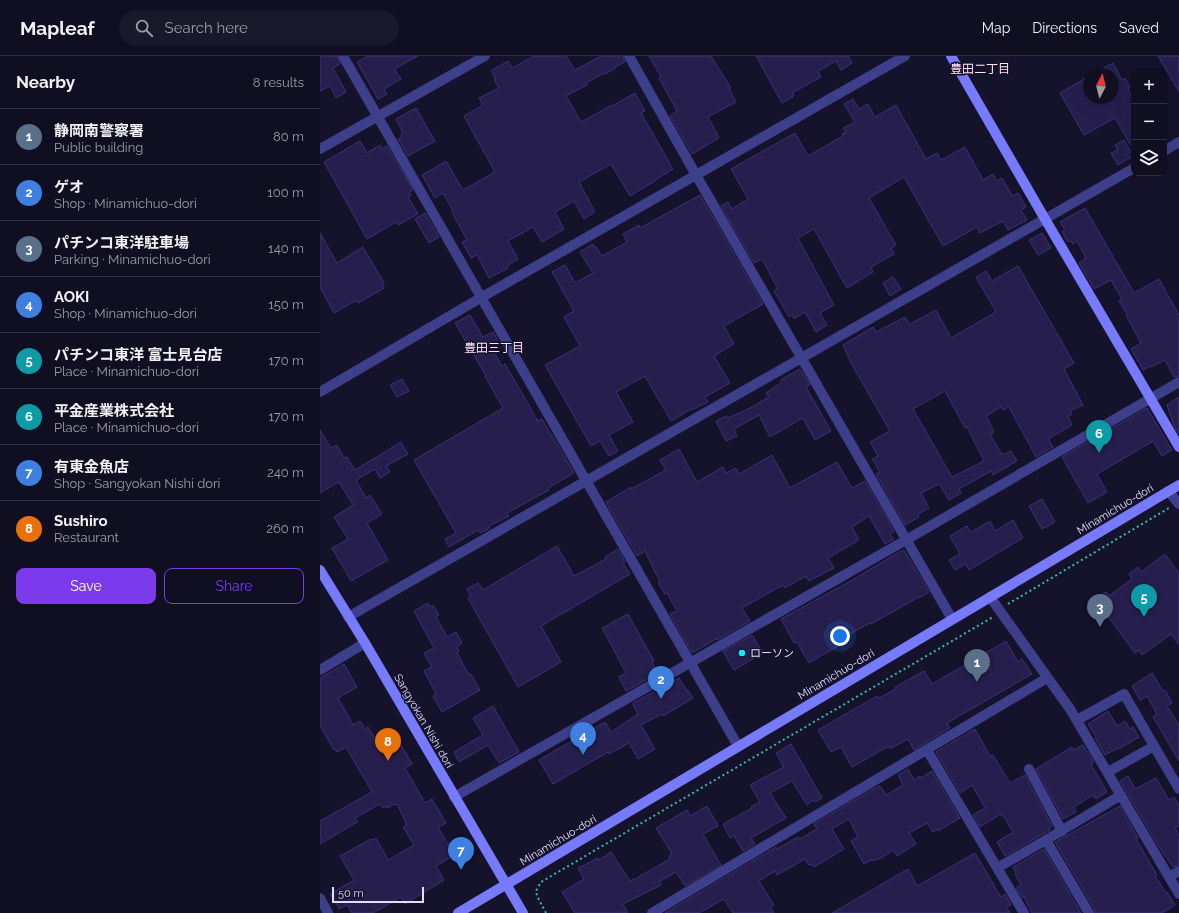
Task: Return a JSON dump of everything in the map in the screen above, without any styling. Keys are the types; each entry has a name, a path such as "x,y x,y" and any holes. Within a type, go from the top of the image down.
{"street":[{"path":"343,56 738,746"},
{"path":"320,149 485,56"},
{"path":"629,56 952,619"},
{"path":"320,392 482,297 905,56"},
{"path":"951,56 1045,220 1179,446"},
{"path":"1167,149 1179,142"},
{"path":"348,617 1131,170"},
{"path":"454,797 906,540 1179,382"},
{"name":"Minamichuo-dori","path":"458,913 1179,485"},
{"path":"1168,491 1179,503"},
{"name":"Sangyokan Nishi dori","path":"320,570 523,913"},
{"path":"990,597 1070,709 1179,894"},
{"path":"320,670 364,643"},
{"path":"652,913 1047,678"},
{"path":"1077,720 1124,694 1179,789"},
{"path":"1108,772 1154,746"},
{"path":"927,750 1024,913"},
{"path":"1029,769 1062,831"},
{"path":"998,868 1121,795"},
{"path":"1046,840 1089,913"},
{"path":"1169,877 1179,871"},
{"path":"320,898 328,913"}],"path":[{"path":"1007,605 1179,503"},
{"path":"546,913 536,891 541,882 996,614"}],"building":[{"path":"320,56 337,56 340,64 333,68 346,92 336,98 330,86 320,91"},
{"path":"368,56 418,56 396,68 395,70 401,79 384,89 387,94 378,99 357,62"},
{"path":"534,56 566,56 575,70 601,56 623,56 625,62 586,83 587,85 566,96 581,122 635,93 645,111 641,113 673,169 630,196 611,164 579,182 595,212 584,219 574,201 555,212 564,229 542,242 533,227 508,241 518,259 507,266 508,268 489,278 477,255 471,258 462,242 467,240 443,193 435,198 422,175 446,161 463,190 495,172 464,116 483,105 479,98 499,88 491,71 508,61 512,68"},
{"path":"649,56 711,56 731,88 729,89 736,102 708,117 719,138 692,154 670,116 677,111"},
{"path":"756,56 848,56 852,63 841,70 836,61 818,71 821,77 792,93 794,96 782,103"},
{"path":"1158,56 1179,56 1179,92 1167,71 1167,68 1165,68"},
{"path":"1113,63 1116,68 1104,68"},
{"path":"1119,74 1122,80 1125,78 1130,88 1128,90 1131,96 1131,146 1115,118 1084,135 1060,93 1083,80 1083,104 1119,104"},
{"path":"853,99 859,109 868,104 875,117 896,105 926,159 937,153 941,160 965,147 983,180 993,174 997,181 1002,178 1012,196 1018,193 1026,207 1021,210 1027,220 1008,230 1003,221 980,233 977,227 943,246 904,177 869,198 896,245 891,248 894,254 871,267 873,272 847,288 814,229 798,238 834,305 820,313 827,325 816,332 805,312 794,319 792,315 789,317 774,291 778,289 762,259 754,263 721,206 728,202 732,209 748,199 731,169 795,133 808,156 843,136 842,134 846,132 843,128 855,122 844,104"},
{"path":"416,108 435,141 408,156 398,139 402,137 401,134 403,133 396,119"},
{"path":"1124,140 1131,152 1131,157 1118,165 1111,153 1118,150 1115,145"},
{"path":"360,141 367,153 380,145 382,149 387,146 413,190 409,192 411,195 408,197 418,214 398,225 396,222 367,239 324,162"},
{"path":"700,195 763,304 724,326 734,344 714,356 730,383 705,397 708,402 691,409 671,421 645,376 616,392 633,422 609,435 618,451 609,456 600,441 591,446 545,365 580,346 564,317 574,311 552,272 565,265 575,283 593,273 580,252 593,244 602,256 627,242 623,234 639,225 640,228"},
{"path":"1085,208 1134,293 1159,279 1179,315 1179,376 1174,377 1165,360 1143,370 1131,349 1141,343 1119,301 1122,299 1111,280 1094,289 1079,263 1086,258 1077,241 1073,244 1071,241 1068,242 1062,232 1065,230 1060,222"},
{"path":"425,213 439,237 429,243 415,219"},
{"path":"320,233 337,263 363,247 384,283 382,284 384,288 358,303 357,300 334,313 320,287"},
{"path":"1042,233 1051,248 1038,255 1029,240"},
{"path":"1018,266 1074,363 1064,369 1083,405 1070,411 1072,414 1068,416 1072,425 1048,439 1053,447 1036,457 1009,407 1003,410 1001,407 986,416 994,432 990,434 1002,455 1011,451 1017,461 993,475 991,471 959,489 961,493 949,500 939,484 921,493 929,508 918,514 919,517 905,525 876,474 880,472 872,459 878,456 870,442 890,431 851,363 843,345 873,327 876,332 905,317 910,324 936,310 951,338 996,312 976,277 986,271 992,281","holes":["945,391 965,428 967,427 984,461 952,477 913,409"]},
{"path":"893,277 901,289 890,296 883,283"},
{"path":"470,315 483,337 493,332 498,340 490,345 502,366 505,364 538,421 542,419 574,473 548,488 549,490 507,513 509,516 489,526 490,528 480,533 478,530 449,547 445,539 456,533 414,460 503,408 455,323"},
{"path":"800,369 810,385 806,387 831,431 815,440 803,418 770,437 759,415 734,429 737,436 726,441 716,421 726,416 728,418 769,397 766,393 782,382 781,380"},
{"path":"402,379 409,391 397,397 390,385"},
{"path":"1179,397 1179,434 1174,426 1167,405"},
{"path":"1147,408 1172,450 1162,456 1153,441 1097,474 1107,492 1088,503 1062,457"},
{"path":"320,430 331,448 337,445 344,458 347,457 355,470 401,442 408,454 386,466 390,472 380,478 375,469 356,480 366,498 370,495 382,514 367,523 388,560 351,581 332,548 348,539 334,517 353,505 339,482 320,493"},
{"path":"679,449 697,482 723,467 726,473 736,468 739,474 772,455 790,488 837,462 852,488 865,481 894,531 890,534 894,539 885,544 869,516 852,527 859,540 828,558 834,568 809,581 806,576 785,588 783,585 742,608 750,621 692,653 670,614 677,611 667,593 665,594 658,583 660,582 645,551 637,556 606,502 631,487 631,489 666,470 660,460"},
{"path":"1042,499 1055,522 1042,529 1029,506"},
{"path":"1013,520 1023,538 969,570 966,564 955,570 949,560 960,554 950,536 967,526 971,532 990,521 995,531"},
{"path":"557,546 574,576 606,559 605,557 618,549 625,562 623,563 630,574 541,626 561,662 518,687 468,598 471,596 467,589 478,583 483,590"},
{"path":"904,550 929,592 839,640 841,644 809,663 797,642 794,643 781,619"},
{"path":"1165,554 1179,573 1179,645 1171,634 1142,655 1139,650 1135,653 1095,599 1106,592 1109,596 1132,579 1129,574 1138,567 1141,572"},
{"path":"428,603 430,607 433,605 439,615 436,617 447,637 456,632 462,643 457,647 459,651 457,653 469,675 471,674 480,690 442,712 433,696 436,694 424,671 432,667 424,653 434,648 414,611"},
{"path":"628,614 654,661 652,662 657,674 626,691 619,677 626,673 602,628"},
{"path":"752,635 763,653 734,670 723,651"},
{"path":"1006,641 1018,662 1022,659 1032,674 947,723 950,728 914,750 908,739 890,749 889,746 852,767 841,747 831,752 818,730 877,696 879,698 896,689 895,687 924,671 932,684"},
{"path":"344,664 357,687 338,698 353,725 360,721 365,729 368,727 381,748 397,738 412,764 405,768 425,803 432,799 446,823 438,827 456,854 436,866 444,880 405,904 401,897 373,913 352,913 347,905 339,909 330,894 354,880 340,856 371,839 376,838 388,860 414,845 403,827 407,825 397,804 394,804 388,808 387,806 383,808 380,804 355,818 357,822 320,844 320,821 372,792 346,747 337,752 335,749 334,750 320,725 320,678"},
{"path":"1152,673 1163,691 1165,690 1172,703 1167,706 1179,725 1179,761 1153,717 1157,714 1147,696 1140,700 1132,686"},
{"path":"679,678 693,698 663,716 662,714 641,725 655,749 638,759 629,743 609,754 608,752 553,784 539,760 605,722 611,732 638,714 633,703"},
{"path":"493,706 519,752 499,763 488,745 459,762 454,752 483,735 473,718"},
{"path":"1108,711 1117,726 1125,721 1130,729 1133,727 1139,737 1119,749 1118,748 1105,755 1088,724"},
{"path":"975,729 990,756 993,755 1010,783 1025,775 1052,826 1049,829 1050,830 1005,856 997,842 1013,832 1003,815 1002,816 1001,814 980,827 973,815 985,808 972,785 960,793 936,752"},
{"path":"791,744 822,798 815,802 813,800 807,805 792,781 770,793 786,818 751,838 755,844 743,851 734,836 730,838 723,824 760,802 750,785 784,767 776,753"},
{"path":"1083,745 1094,762 1091,763 1093,768 1107,792 1096,799 1093,795 1074,807 1076,812 1063,819 1036,769 1072,747 1074,750"},
{"path":"908,769 914,780 920,776 921,778 932,771 960,818 938,831 937,829 933,832 927,823 909,833 916,844 897,856 894,850 877,860 871,860 864,864 851,841 858,837 849,819 832,829 844,849 814,867 812,864 809,865 805,859 777,875 775,871 759,881 774,905 770,907 774,913 733,913 724,899 699,913 665,913 776,847 777,849 798,837 800,839 817,829 814,824 873,789 880,786 886,795 903,785 898,775"},
{"path":"1128,776 1135,789 1156,778 1169,800 1174,797 1179,806 1179,826 1175,828 1179,836 1179,865 1173,867 1159,847 1120,781"},
{"path":"707,806 718,826 703,834 721,865 685,886 676,872 659,882 661,885 623,904 628,913 575,913 562,892 584,879 578,868 598,858 599,860 611,852 630,881 633,880 670,859 669,856 672,854 656,828 687,810 690,816"},
{"path":"1120,806 1138,838 1136,839 1157,875 1155,876 1175,905 1162,913 1095,913 1095,910 1055,842"},
{"path":"1044,849 1081,913 1032,913 1024,897 1023,898 1016,888 1021,885 1013,867"},
{"path":"975,853 1001,897 1005,894 1011,905 1006,907 1010,913 832,913 908,869 917,886"}],"place":[{"name":"平金産業株式会社","path":"1099,453"},
{"name":"パチンコ東洋 富士見台店","path":"1144,617"},
{"name":"パチンコ東洋駐車場","path":"1100,627"},
{"name":"ローソン","path":"742,653"},
{"name":"静岡南警察署","path":"977,682"},
{"name":"ゲオ","path":"661,699"},
{"name":"AOKI","path":"583,755"},
{"name":"Sushiro","path":"388,761"},
{"name":"有東金魚店","path":"461,870"}],"district":[{"name":"豊田二丁目","path":"980,69"},
{"name":"豊田三丁目","path":"494,348"}]}
